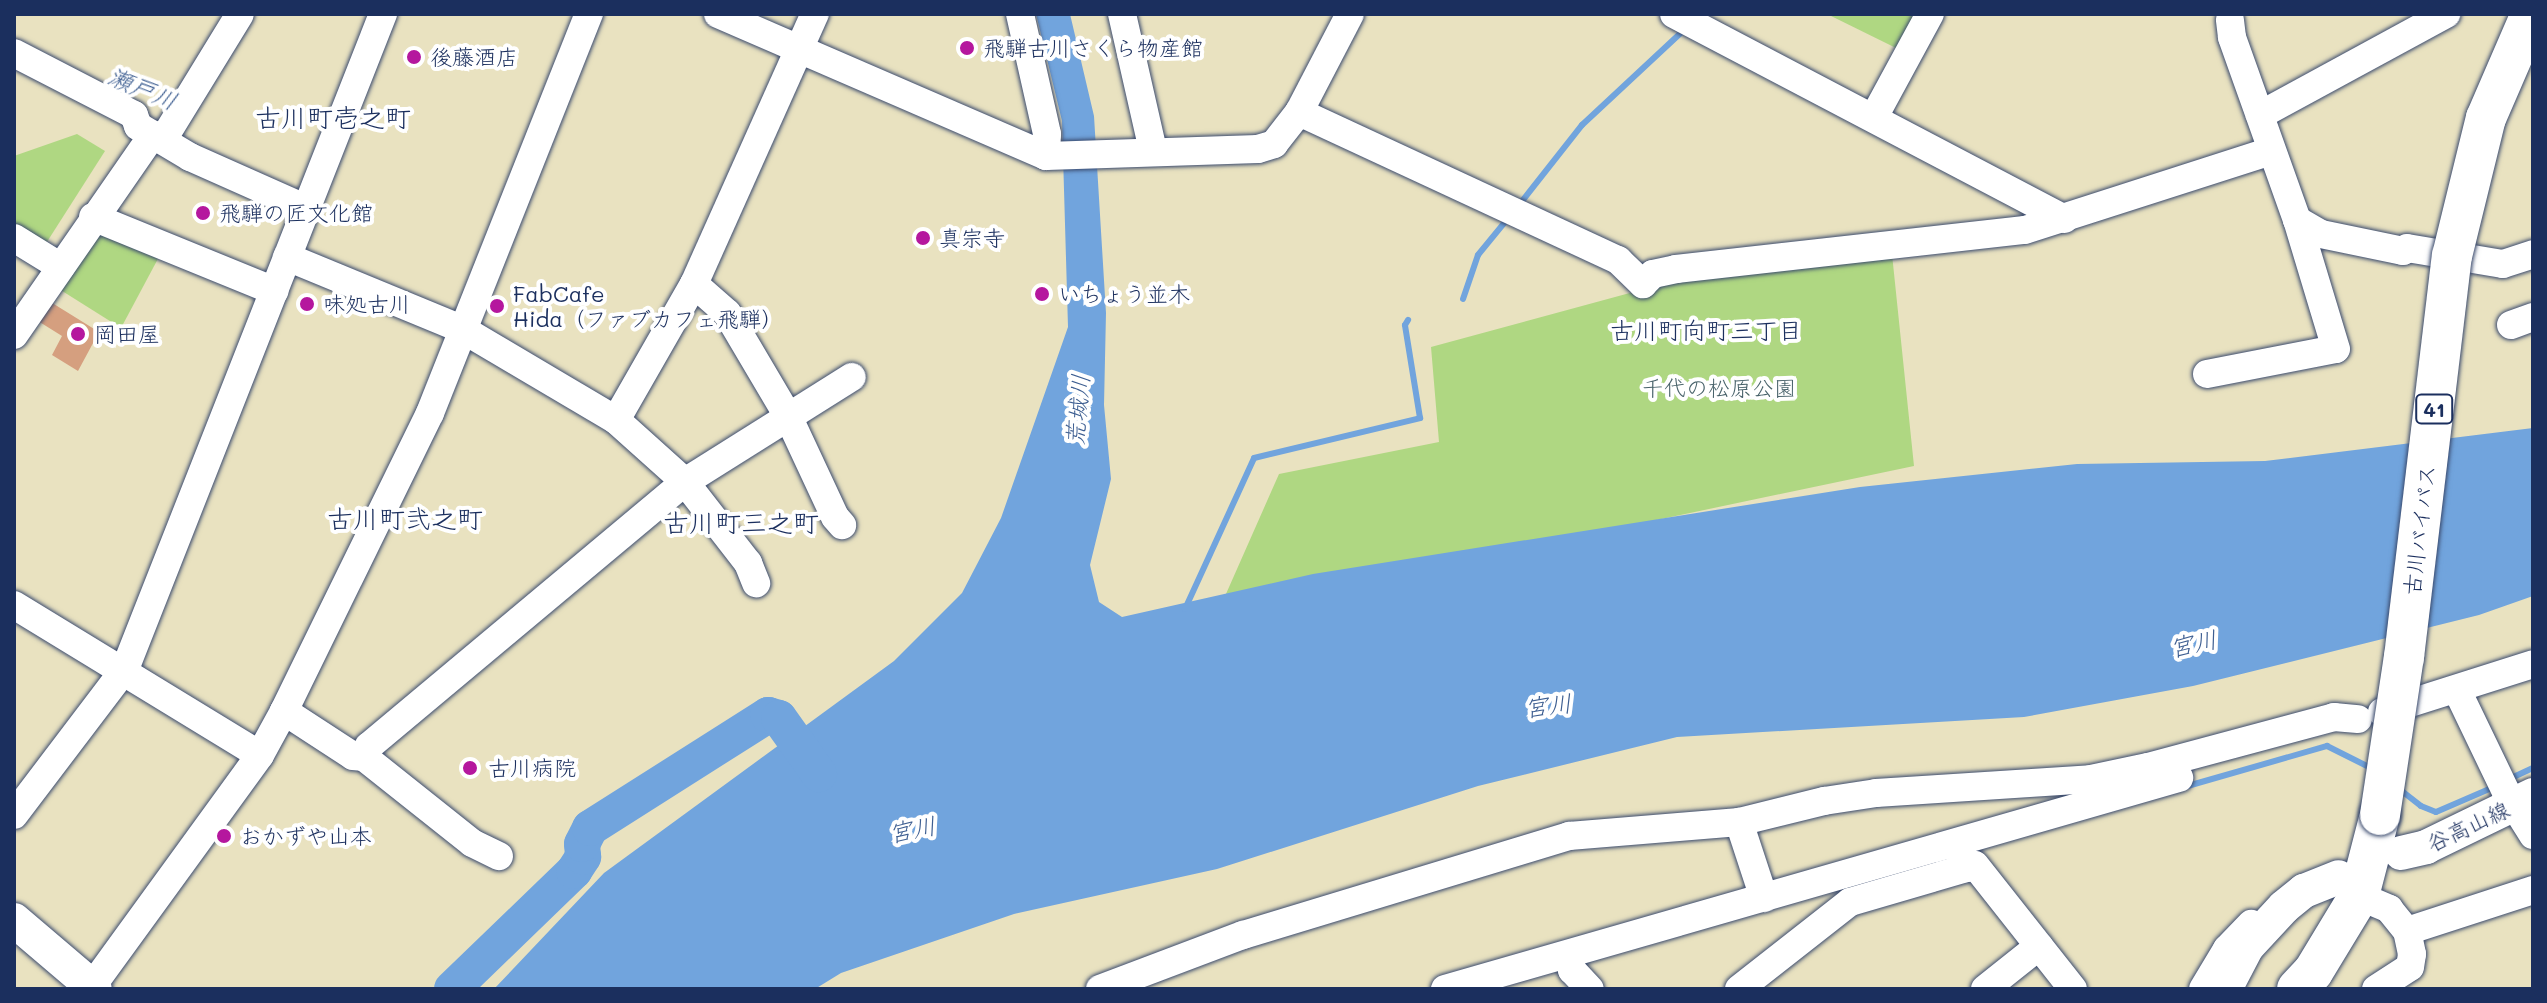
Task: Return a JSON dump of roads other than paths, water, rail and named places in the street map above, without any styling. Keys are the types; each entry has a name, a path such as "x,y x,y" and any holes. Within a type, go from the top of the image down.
{"highway":[{"name":"古川バイパス","path":"2297,989 2313,972 2380,815 2404,657 2452,256 2470,169 2486,118 2531,14"}],"main road":[{"name":"谷高山線","path":"2401,853 2426,847 2513,791"},
{"path":"2225,989 2247,947 2304,891 2349,886"},
{"path":"14,920 93,988"}],"street":[{"path":"14,335 93,217 165,130 240,14"},
{"path":"14,815 125,669 383,14"},
{"path":"93,988 260,755 284,711 430,413 589,14"},
{"path":"718,14 1046,156 1258,149 1274,144 1299,112 1350,14"},
{"path":"616,420 694,284 815,14"},
{"path":"1020,14 1047,134 1046,156"},
{"path":"1122,14 1148,151"},
{"path":"1874,117 1930,14"},
{"path":"2260,115 2446,14"},
{"path":"2207,374 2336,349 2297,220 2232,37 2230,16"},
{"path":"1686,20 2064,219"},
{"path":"14,53 134,115 138,126 165,130 190,157 307,209"},
{"path":"1299,112 1618,260 1643,284 1653,274 1676,269 2025,230 2271,151"},
{"path":"93,217 274,291"},
{"path":"2297,220 2321,234 2403,251 2407,248 2503,264 2533,254"},
{"path":"14,238 61,267"},
{"path":"287,257 462,329 616,420 685,482 748,563 756,583"},
{"path":"694,284 727,313 788,416 835,517 842,525"},
{"path":"364,757 369,746 392,726 685,482 852,377"},
{"path":"14,605 125,669 260,755"},
{"path":"1739,989 1850,902 1962,854 2342,730 2358,719 2533,664"},
{"path":"2457,690 2513,791 2533,835"},
{"path":"284,711 353,756 364,757 472,843 499,856"},
{"path":"1100,989 1243,935 1569,836 1739,822 1824,801 1876,793 2091,779 2334,717 2358,719"},
{"path":"1739,822 1764,898"},
{"path":"1445,989 1575,968 1764,898 1962,854"},
{"path":"1962,854 1975,865 2073,989"},
{"path":"2349,886 2389,909 2407,931 2412,954 2410,967 2376,989"},
{"path":"2407,931 2533,890"},
{"path":"2203,989 2227,949 2248,923 2262,931"},
{"path":"1985,989 2039,946"}],"water":[{"path":"1036,14 1070,14 1094,116 1106,313 1104,405 1111,479 1090,565 1099,602 1122,617 1313,574 1860,487 2077,464 2265,461 2533,428 2533,596 2479,615 2193,686 2024,717 1677,737 1478,786 1217,869 1014,914 841,973 815,989 494,989 604,873 894,661 962,593 1001,518 1068,327 1062,121"}],"waterway":[{"path":"1519,205 1582,125 1684,30"},
{"path":"1463,299 1478,255 1509,217"},
{"path":"1185,609 1254,458 1420,418 1405,325 1408,320"},
{"path":"452,989 574,871 583,857 582,844 590,828 768,715 779,718 819,774"},
{"path":"2184,787 2327,746 2373,769"},
{"path":"2507,780 2533,768"},
{"path":"2398,788 2421,806 2436,812 2494,787"}],"place":[{"name":"飛騨古川さくら物産館","path":"967,48"},
{"name":"後藤酒店","path":"414,57"},
{"name":"飛騨の匠文化館","path":"203,213"},
{"name":"真宗寺","path":"923,238"},
{"name":"いちょう並木","path":"1042,294"},
{"name":"味処古川","path":"307,304"},
{"name":"FabCafe Hida（ファブカフェ飛騨）","path":"497,306"},
{"name":"岡田屋","path":"78,334"},
{"name":"古川病院","path":"470,768"},
{"name":"おかずや山本","path":"224,836"}],"district":[{"name":"古川町壱之町","path":"333,118"},
{"name":"古川町向町三丁目","path":"1706,330"},
{"name":"古川町弐之町","path":"405,519"},
{"name":"古川町三之町","path":"741,523"}],"water label":[{"name":"瀬戸川","path":"143,88"},
{"name":"荒城川","path":"1077,410"},
{"name":"宮川","path":"2193,643"},
{"name":"宮川","path":"1548,705"},
{"name":"宮川","path":"912,829"}],"park label":[{"name":"千代の松原公園","path":"1719,388"}]}
